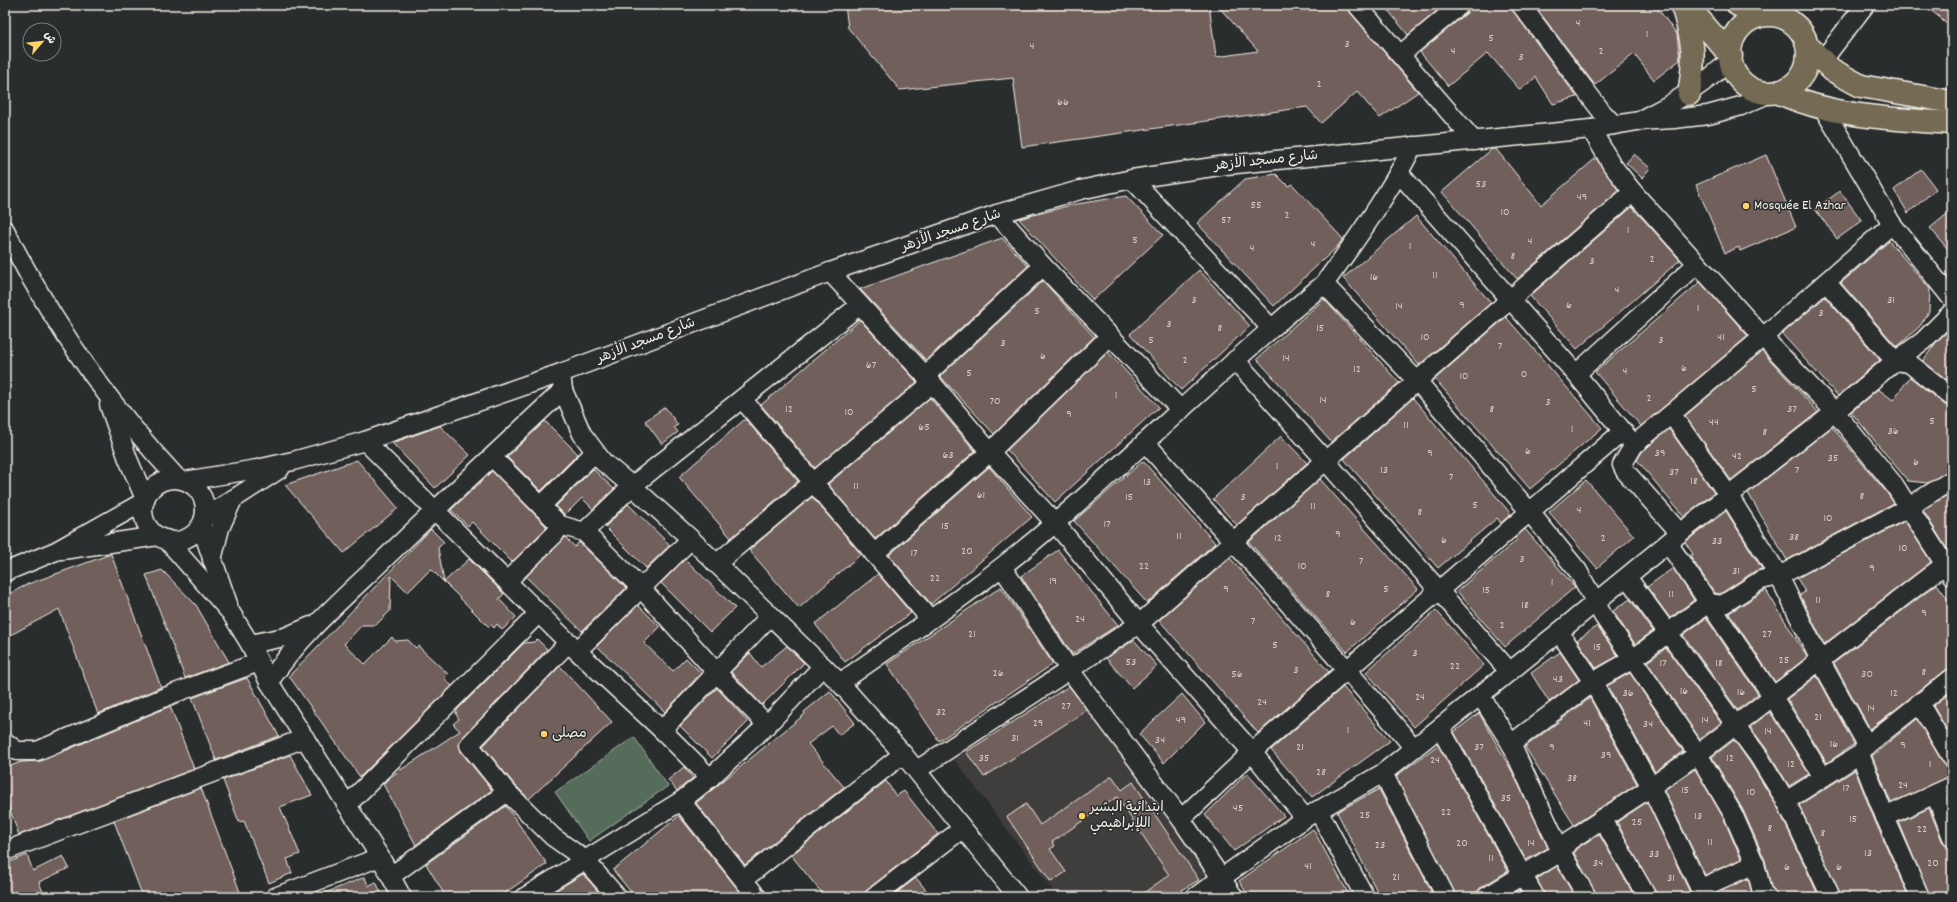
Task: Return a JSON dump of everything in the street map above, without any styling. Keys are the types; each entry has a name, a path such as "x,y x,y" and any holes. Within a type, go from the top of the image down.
{"main road":[{"path":"1682,5 1694,48 1693,70 1689,94"},
{"path":"1687,5 1731,58"},
{"path":"1738,5 1760,16"},
{"path":"1952,102 1862,86 1845,78 1822,61 1807,45 1802,34 1794,24 1784,18 1772,15 1760,16 1750,20 1738,31 1731,46 1731,58 1735,73 1744,84 1756,91 1773,93 1796,101 1856,115 1952,123"},
{"path":"1773,93 1789,88 1802,75 1805,70 1808,57 1807,45"}],"street":[{"path":"1400,55 1460,5"},
{"path":"1521,5 1602,112 1614,125"},
{"path":"1822,61 1865,5"},
{"path":"1360,6 1474,141"},
{"name":"شارع مسجد الأزهر","path":"1638,121 1689,94 1712,77 1731,58"},
{"name":"شارع مسجد الأزهر","path":"181,479 257,469 293,461 562,382 830,272 997,214 1080,190 1132,179 1226,165 1591,130 1638,121 1708,115 1741,106 1773,93"},
{"path":"1823,108 1892,224 1952,299"},
{"path":"1486,897 1524,876 1561,852 1569,841 1698,754 1820,660 1950,566 1908,508 1895,486 1835,412 1763,337 1633,192 1612,165 1591,130"},
{"path":"840,683 1002,567 1055,523 1271,328 1324,284 1360,235 1399,173 1413,146"},
{"path":"1399,173 1576,374 1634,445"},
{"path":"1132,179 1271,328"},
{"path":"917,770 1139,624 1233,543 1325,460 1418,382 1510,299 1633,192"},
{"path":"997,214 1043,266 1181,410"},
{"path":"1823,777 1773,697 1708,603 1674,538 1625,471 1622,462 1634,445 1672,415 1892,224"},
{"path":"5,230 49,308 103,388 139,435 181,479 197,489 201,496 205,510 202,522 212,560 231,612 250,644 269,682 380,857 402,897"},
{"path":"1576,374 1697,264"},
{"path":"716,564 813,482 928,379 1043,266"},
{"path":"830,272 928,379 990,452 1055,523 1139,624 1252,752 1312,814 1365,897"},
{"path":"1826,282 1895,361 1909,363 1952,397"},
{"path":"1324,284 1418,382 1529,511 1578,572 1603,616 1698,754 1733,814 1755,864 1762,892 1767,897"},
{"path":"584,532 632,486 860,305"},
{"path":"1195,897 1312,814 1382,773 1628,577 1674,538 1835,412 1895,361 1923,341 1952,312"},
{"path":"874,554 990,452 1110,336"},
{"path":"1235,360 1325,460 1509,672"},
{"path":"269,682 292,651 317,623 492,457 562,382 582,434 603,462 691,539 840,683 917,770 962,829 1018,897"},
{"path":"103,388 128,459 145,500"},
{"path":"742,399 930,619"},
{"path":"1672,415 1729,496 1779,576 1864,749 1885,817 1920,897"},
{"path":"1180,819 1252,752 1622,432"},
{"path":"365,440 573,647 662,730 710,778"},
{"path":"1144,442 1348,670 1414,748"},
{"path":"541,506 595,452"},
{"path":"492,457 560,525 584,532 641,588 767,725"},
{"name":"شارع مسجد الأزهر","path":"202,522 233,498 293,461"},
{"path":"181,479 159,482 152,488 145,500 143,512 145,520 149,528 162,538 231,612"},
{"path":"1511,744 1593,682 1633,658 1708,603 1722,605 1761,580 1779,576 1908,508 1952,480"},
{"path":"212,560 220,528 233,498"},
{"path":"5,572 56,551 145,500"},
{"path":"56,551 162,538 180,540 188,537 202,522"},
{"path":"507,581 555,534 560,525"},
{"path":"617,897 584,859 553,837 508,792 469,745 573,647 641,588 691,539"},
{"path":"1002,567 1069,669 1180,819 1234,897"},
{"path":"1628,577 1759,757 1786,801 1830,897"},
{"path":"347,805 539,613"},
{"path":"662,730 771,615"},
{"path":"250,644 285,637 317,623"},
{"path":"1559,632 1593,682 1651,787 1703,892 1755,864"},
{"path":"5,742 17,751 37,751 175,693 259,662"},
{"path":"525,897 584,859 680,801 710,778 767,725 823,666"},
{"path":"1786,801 1864,749 1919,703 1952,678"},
{"path":"1480,695 1511,744 1561,852 1587,897"},
{"path":"1919,703 1952,758"},
{"path":"1440,728 1535,897"},
{"path":"5,851 305,738"},
{"path":"744,879 903,754"},
{"path":"1382,773 1446,897"},
{"path":"1885,817 1952,786"},
{"path":"391,876 508,792"},
{"path":"1935,794 1952,837"},
{"path":"680,801 757,897"},
{"path":"1602,818 1647,897"},
{"path":"874,897 962,829"},
{"path":"275,897 380,857"}],"shaded area":[{"name":"ابتدائية البشير اللإبراهيمي","path":"1072,684 1208,873 1174,897 1058,897 954,759"}],"green space":[{"path":"634,737 668,786 589,841 555,792"}],"building":[{"path":"845,5 1209,5 1216,57 1258,51 1217,5 1344,5 1418,92 1380,118 1357,92 1321,123 1307,107 1022,147 1013,78 900,90 848,28"},
{"path":"1384,5 1444,5 1408,35"},
{"path":"1470,5 1511,5 1513,11 1577,97 1553,104 1536,77 1520,90 1488,53 1448,86 1420,52 1467,13"},
{"path":"1534,5 1655,5 1677,34 1680,60 1654,80 1634,54 1595,85"},
{"path":"1924,5 1952,5 1952,27"},
{"path":"1492,149 1496,149 1541,205 1596,158 1619,191 1517,279 1442,192"},
{"path":"1634,154 1650,168 1642,178 1626,163"},
{"name":"Mosquée El Azhar","path":"1766,155 1796,227 1740,251 1739,247 1725,253 1696,185"},
{"path":"1921,169 1936,189 1908,213 1894,190"},
{"path":"1276,174 1288,186 1292,184 1343,239 1337,247 1274,306 1197,223 1245,179"},
{"path":"1840,191 1862,221 1837,239 1815,209"},
{"path":"1126,196 1163,235 1093,300 1019,219 1071,205"},
{"path":"1632,207 1680,260 1577,349 1530,296"},
{"path":"1952,210 1952,254 1930,228"},
{"path":"1416,216 1491,303 1419,365 1343,278"},
{"path":"1002,238 1028,266 926,360 860,289"},
{"path":"1889,241 1930,289 1929,312 1920,326 1897,347 1841,283"},
{"path":"1199,270 1250,326 1181,390 1130,334"},
{"path":"1043,281 1094,337 994,434 940,376"},
{"path":"1700,282 1748,336 1641,426 1595,372"},
{"path":"1825,297 1880,360 1838,396 1782,334"},
{"path":"1324,299 1399,383 1331,442 1257,359"},
{"path":"1506,317 1602,428 1530,489 1435,379"},
{"path":"860,320 917,382 815,468 761,405"},
{"path":"1952,327 1952,384 1923,361 1937,341"},
{"path":"1762,351 1818,412 1731,480 1685,416"},
{"path":"1108,352 1159,407 1055,502 1007,450"},
{"path":"1910,377 1945,405 1952,407 1952,470 1928,483 1908,481 1851,412 1878,389 1893,400"},
{"path":"930,398 975,451 875,539 828,484"},
{"path":"1413,398 1511,514 1501,523 1497,518 1438,568 1344,459"},
{"path":"665,407 678,425 674,427 678,432 662,444 645,421"},
{"path":"745,419 798,481 731,538 679,477"},
{"path":"545,421 578,454 541,491 507,457"},
{"path":"440,426 470,455 435,488 392,443"},
{"path":"1832,427 1894,503 1787,560 1748,493"},
{"path":"1669,429 1714,493 1684,517 1637,460 1642,452"},
{"path":"1281,436 1307,463 1237,525 1213,499"},
{"path":"357,460 398,508 344,553 285,485"},
{"path":"1143,461 1215,543 1147,603 1074,521"},
{"path":"989,467 1032,517 931,604 889,555"},
{"path":"593,469 614,489 593,509 582,498 565,515 556,506"},
{"path":"492,471 547,527 512,562 472,522 468,526 451,510"},
{"path":"1320,479 1418,589 1347,652 1249,542"},
{"path":"1586,480 1634,536 1597,568 1549,512"},
{"path":"1952,492 1952,545 1947,549 1923,510"},
{"path":"812,497 861,554 799,608 749,550"},
{"path":"628,504 670,545 646,568 605,527"},
{"path":"1726,511 1762,569 1755,571 1720,594 1715,593 1690,556 1693,554 1685,542"},
{"path":"1905,521 1931,562 1824,644 1800,595 1805,592 1797,578"},
{"path":"431,529 444,542 438,548 444,582 431,569 408,592 391,576 390,611 376,625 362,625 344,644 365,664 392,637 395,641 408,640 416,648 418,646 448,674 444,678 452,686 360,777 289,676"},
{"path":"1525,529 1575,587 1505,647 1457,591 1517,540 1515,538"},
{"path":"565,537 575,547 579,542 626,588 582,631 526,577"},
{"path":"1058,550 1118,625 1072,654 1021,576"},
{"path":"111,554 161,687 98,714 59,609 5,638 5,596 28,584"},
{"path":"1230,558 1329,672 1258,733 1159,620"},
{"path":"469,559 504,594 499,599 516,617 502,630 497,624 494,628 491,625 489,627 444,582"},
{"path":"685,559 735,608 710,632 661,583"},
{"path":"1673,568 1694,600 1670,618 1647,587"},
{"path":"162,570 196,605 229,662 185,678 146,575"},
{"path":"878,574 911,613 845,662 815,624"},
{"path":"1937,584 1952,605 1952,668 1946,670 1870,729 1834,663"},
{"path":"1001,587 1053,664 939,741 887,664"},
{"path":"1766,590 1807,657 1775,682 1729,613"},
{"path":"1630,599 1653,631 1635,644 1613,611"},
{"path":"638,605 660,627 644,643 673,671 686,658 701,673 665,712 597,646"},
{"path":"1436,610 1484,665 1414,727 1366,672"},
{"path":"1706,618 1758,694 1738,710 1683,635"},
{"path":"1597,626 1618,656 1596,668 1577,640"},
{"path":"537,639 547,649 459,742 461,752 492,790 416,845 383,784 390,777 460,731 453,724 459,719 456,714 457,710 524,643 534,642"},
{"path":"1134,640 1157,666 1132,688 1106,658"},
{"path":"787,646 804,663 762,705 731,672 750,653 761,667"},
{"path":"1666,648 1721,723 1700,739 1647,662"},
{"path":"1560,652 1579,680 1549,702 1531,673"},
{"name":"مصلى","path":"560,666 612,722 529,799 514,784 483,746"},
{"path":"1630,673 1683,751 1655,772 1607,686"},
{"path":"1817,676 1854,744 1827,763 1787,699"},
{"path":"247,678 279,736 216,760 192,698"},
{"path":"1069,686 1087,710 984,777 966,752"},
{"path":"1343,687 1390,741 1312,797 1271,750"},
{"path":"717,688 748,722 712,758 680,726"},
{"path":"830,691 855,723 839,735 832,726 808,744 844,787 745,865 696,803 805,714 804,712"},
{"path":"1952,691 1952,738 1933,706"},
{"path":"1182,694 1205,722 1164,763 1139,734"},
{"path":"1590,698 1637,784 1574,825 1525,747"},
{"path":"170,706 194,769 19,835 5,797 5,768 21,762 41,761"},
{"path":"1770,712 1809,774 1789,786 1768,751 1750,727"},
{"path":"1479,713 1514,775 1548,848 1526,860 1454,732"},
{"path":"1917,719 1943,763 1952,768 1952,776 1891,803 1872,756"},
{"path":"1734,740 1777,806 1819,897 1777,897 1771,887 1765,860 1743,810 1712,757"},
{"path":"1438,745 1508,871 1480,888 1476,897 1456,897 1396,776"},
{"path":"290,755 312,795 280,807 300,854 287,859 292,873 269,883 244,821 239,822 223,780"},
{"path":"684,767 693,778 677,791 668,780"},
{"path":"1695,769 1724,819 1741,859 1705,875 1664,790"},
{"path":"1855,770 1875,821 1909,897 1841,897 1799,805"},
{"path":"1247,773 1284,816 1234,851 1205,815"},
{"path":"1112,776 1122,790 1133,782 1199,880 1182,890 1183,891 1174,897 1138,897 1169,875 1117,797 1052,842 1055,846 1050,849 1066,872 1051,882 1007,817 1026,804 1040,825"},
{"path":"886,781 896,796 904,791 938,834 868,889 864,897 825,897 791,855"},
{"path":"201,788 240,892 227,897 143,897 114,821"},
{"path":"1379,789 1434,897 1380,897 1337,812"},
{"path":"1647,802 1692,897 1657,897 1617,822"},
{"path":"506,806 547,864 499,897 446,897 426,864"},
{"path":"1929,808 1942,841 1946,845 1952,847 1952,897 1930,897 1899,822"},
{"path":"679,816 744,897 635,897 613,870"},
{"path":"1313,829 1350,897 1249,897 1239,881"},
{"path":"1599,834 1635,897 1597,897 1574,853 1576,849"},
{"path":"27,855 33,871 63,856 69,868 39,882 45,897 5,897 5,864"},
{"path":"1557,866 1575,897 1545,897 1537,879"},
{"path":"583,874 603,897 545,897"},
{"path":"365,877 368,886 376,882 383,897 315,897"},
{"path":"916,878 932,897 891,897"},
{"path":"1748,879 1753,897 1714,897 1714,894"},
{"path":"1519,890 1523,897 1506,897"}],"place":[{"name":"Mosquée El Azhar","path":"1746,206"},
{"name":"مصلى","path":"544,734"},
{"name":"ابتدائية البشير اللإبراهيمي","path":"1082,816"}]}
